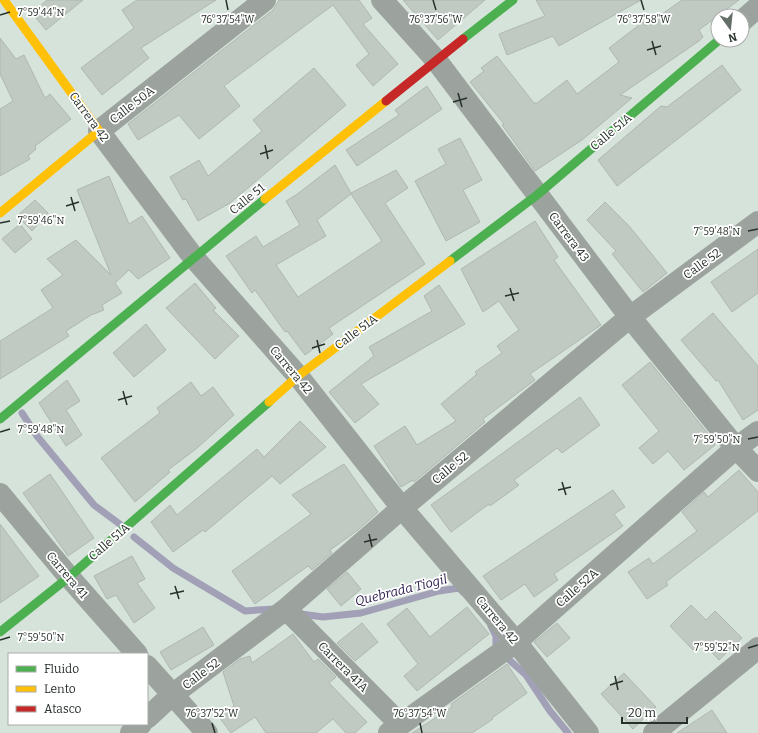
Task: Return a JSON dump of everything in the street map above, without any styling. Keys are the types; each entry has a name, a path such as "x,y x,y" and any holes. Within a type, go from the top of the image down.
{"street":[{"name":"Carrera 42","path":"4,0 194,258 298,376 402,508 516,642 588,733"},
{"name":"Calle 50A","path":"0,213 99,131 265,0"},
{"name":"Carrera 43","path":"382,0 436,60 630,317 736,448 758,471"},
{"name":"Calle 51","path":"0,420 194,258 436,60 513,0"},
{"path":"750,14 758,7"},
{"name":"Calle 51A","path":"0,632 69,577 298,376 537,195 710,48"},
{"name":"Calle 52","path":"148,717 172,695 286,609 402,508 630,317 758,222"},
{"name":"Calle 52A","path":"394,728 516,642 736,448 758,432"},
{"name":"Carrera 41","path":"0,494 135,653"},
{"name":"Carrera 41A","path":"286,609 394,728"},
{"path":"654,733 758,648"},
{"path":"148,667 206,733"},
{"path":"131,733 139,725"}],"building":[{"path":"47,0 83,0 46,30 32,13"},
{"path":"137,0 216,0 141,48 149,58 102,95 81,68 134,28 122,10"},
{"path":"279,0 359,0 372,18 363,24 398,64 373,86 356,65 369,54 333,5 224,86 240,106 199,139 179,115 138,140 128,124 273,10"},
{"path":"403,0 485,0 438,40"},
{"path":"536,0 641,0 559,46 553,36 507,55 499,34 545,16"},
{"path":"682,0 739,0 728,8 710,8 710,22 699,30 703,37 699,41 620,95 632,98 582,140 535,171 502,125 504,124 470,82 484,71 481,68 497,56 534,103 537,103 567,80 577,94 619,62 609,48 643,22 645,26"},
{"path":"0,38 16,59 24,55 45,98 50,94 71,119 35,146 36,149 28,156 30,159 0,176 0,109 13,101 0,74"},
{"path":"722,65 741,90 617,186 598,160 661,106 667,107"},
{"path":"314,68 346,105 230,203 198,221 186,199 183,200 170,177 199,160 208,176 262,131 253,120"},
{"path":"427,86 442,109 357,166 346,150 399,115 395,110"},
{"path":"460,138 482,180 463,190 480,222 446,241 415,181 446,164 438,149"},
{"path":"335,165 351,193 396,170 408,188 385,203 425,264 329,328 333,334 305,355 287,331 285,332 255,290 252,293 226,256 256,236 263,247 300,225 286,201","holes":["351,194 382,241 298,297 276,265 326,236 317,220"]},
{"path":"109,176 129,224 142,216 170,258 138,279 129,270 115,283 122,293 102,305 104,310 91,315 66,331 69,336 0,379 0,341 53,308 41,290 63,275 47,259 76,240 111,275 77,190"},
{"path":"35,200 48,213 32,231 17,216"},
{"path":"605,202 630,227 667,273 643,292 612,254 616,251 587,220"},
{"path":"535,221 558,257 554,260 601,325 530,374 535,380 483,419 485,422 414,482 413,480 401,487 374,446 405,426 417,445 456,421 441,404 477,374 475,372 502,353 497,346 519,330 499,301 483,312 461,269"},
{"path":"20,224 32,239 15,253 2,239"},
{"path":"758,249 758,293 732,312 711,282"},
{"path":"195,283 216,308 213,310 239,336 215,359 166,308"},
{"path":"439,285 465,324 361,384 379,404 355,423 329,392 374,356 369,347 432,311 424,296"},
{"path":"713,313 758,366 758,410 743,420 718,380 716,381 681,340"},
{"path":"146,324 166,350 134,377 113,353"},
{"path":"650,362 715,442 715,445 684,470 668,451 653,464 639,448 659,431 622,385"},
{"path":"67,380 80,401 66,410 82,435 66,446 39,403"},
{"path":"191,382 201,396 213,387 234,415 196,449 168,470 170,472 135,502 101,458 160,413 157,408"},
{"path":"580,397 600,425 562,453 557,448 514,480 519,485 490,506 489,504 451,532 431,505"},
{"path":"300,421 326,447 280,484 272,476 205,532 203,530 173,552 151,522 170,505 177,515 257,449 264,457"},
{"path":"344,464 378,512 358,530 330,550 332,553 312,570 308,566 255,604 232,571 311,514 292,495"},
{"path":"739,470 758,492 758,511 666,582 668,585 647,599 628,572 649,558 653,564 697,531 682,512 704,492 708,497"},
{"path":"50,474 94,538 68,556 23,493"},
{"path":"613,490 625,507 614,514 623,526 554,574 558,580 534,597 525,584 501,600 483,576"},
{"path":"0,524 39,576 0,603"},
{"path":"132,556 145,579 137,583 155,608 134,623 116,595 107,599 94,576"},
{"path":"347,572 361,589 341,606 327,589"},
{"path":"691,605 706,620 715,611 742,638 719,660 702,642 693,650 670,626"},
{"path":"467,607 489,634 417,691 404,676 418,664 387,624 407,608 430,637"},
{"path":"362,623 378,642 355,661 337,643"},
{"path":"557,623 570,638 547,657 534,642"},
{"path":"203,627 214,645 171,670 160,652"},
{"path":"293,634 314,662 318,659 336,677 329,683 367,722 355,733 346,733 333,719 316,733 266,733 255,717 231,733 219,717 234,706 223,672 240,659 250,656 252,663"},
{"path":"507,664 527,693 492,718 493,719 472,733 412,733 452,707 451,704"},
{"path":"624,673 656,707 633,729 601,694"},
{"path":"712,710 727,733 677,733"}],"waterway":[{"name":"Quebrada Tiogil","path":"22,413 37,436 94,505 121,525"},
{"name":"Quebrada Tiogil","path":"134,537 173,568 245,611 273,609"},
{"name":"Quebrada Tiogil","path":"301,614 323,617 361,613 439,591 459,588 463,592"},
{"name":"Quebrada Tiogil","path":"491,626 496,636 496,647"},
{"name":"Quebrada Tiogil","path":"506,657 526,675 550,711 568,733"}],"traffic: fast":[{"path":"463,39 513,0"},
{"path":"450,261 537,195 710,48"},
{"path":"0,419 265,199"},
{"path":"0,632 69,577 269,402"}],"traffic: slow":[{"path":"0,213 99,131 4,0"},
{"path":"265,199 386,101"},
{"path":"269,402 298,376 450,261"}],"traffic: jam":[{"path":"386,101 463,39"}]}
